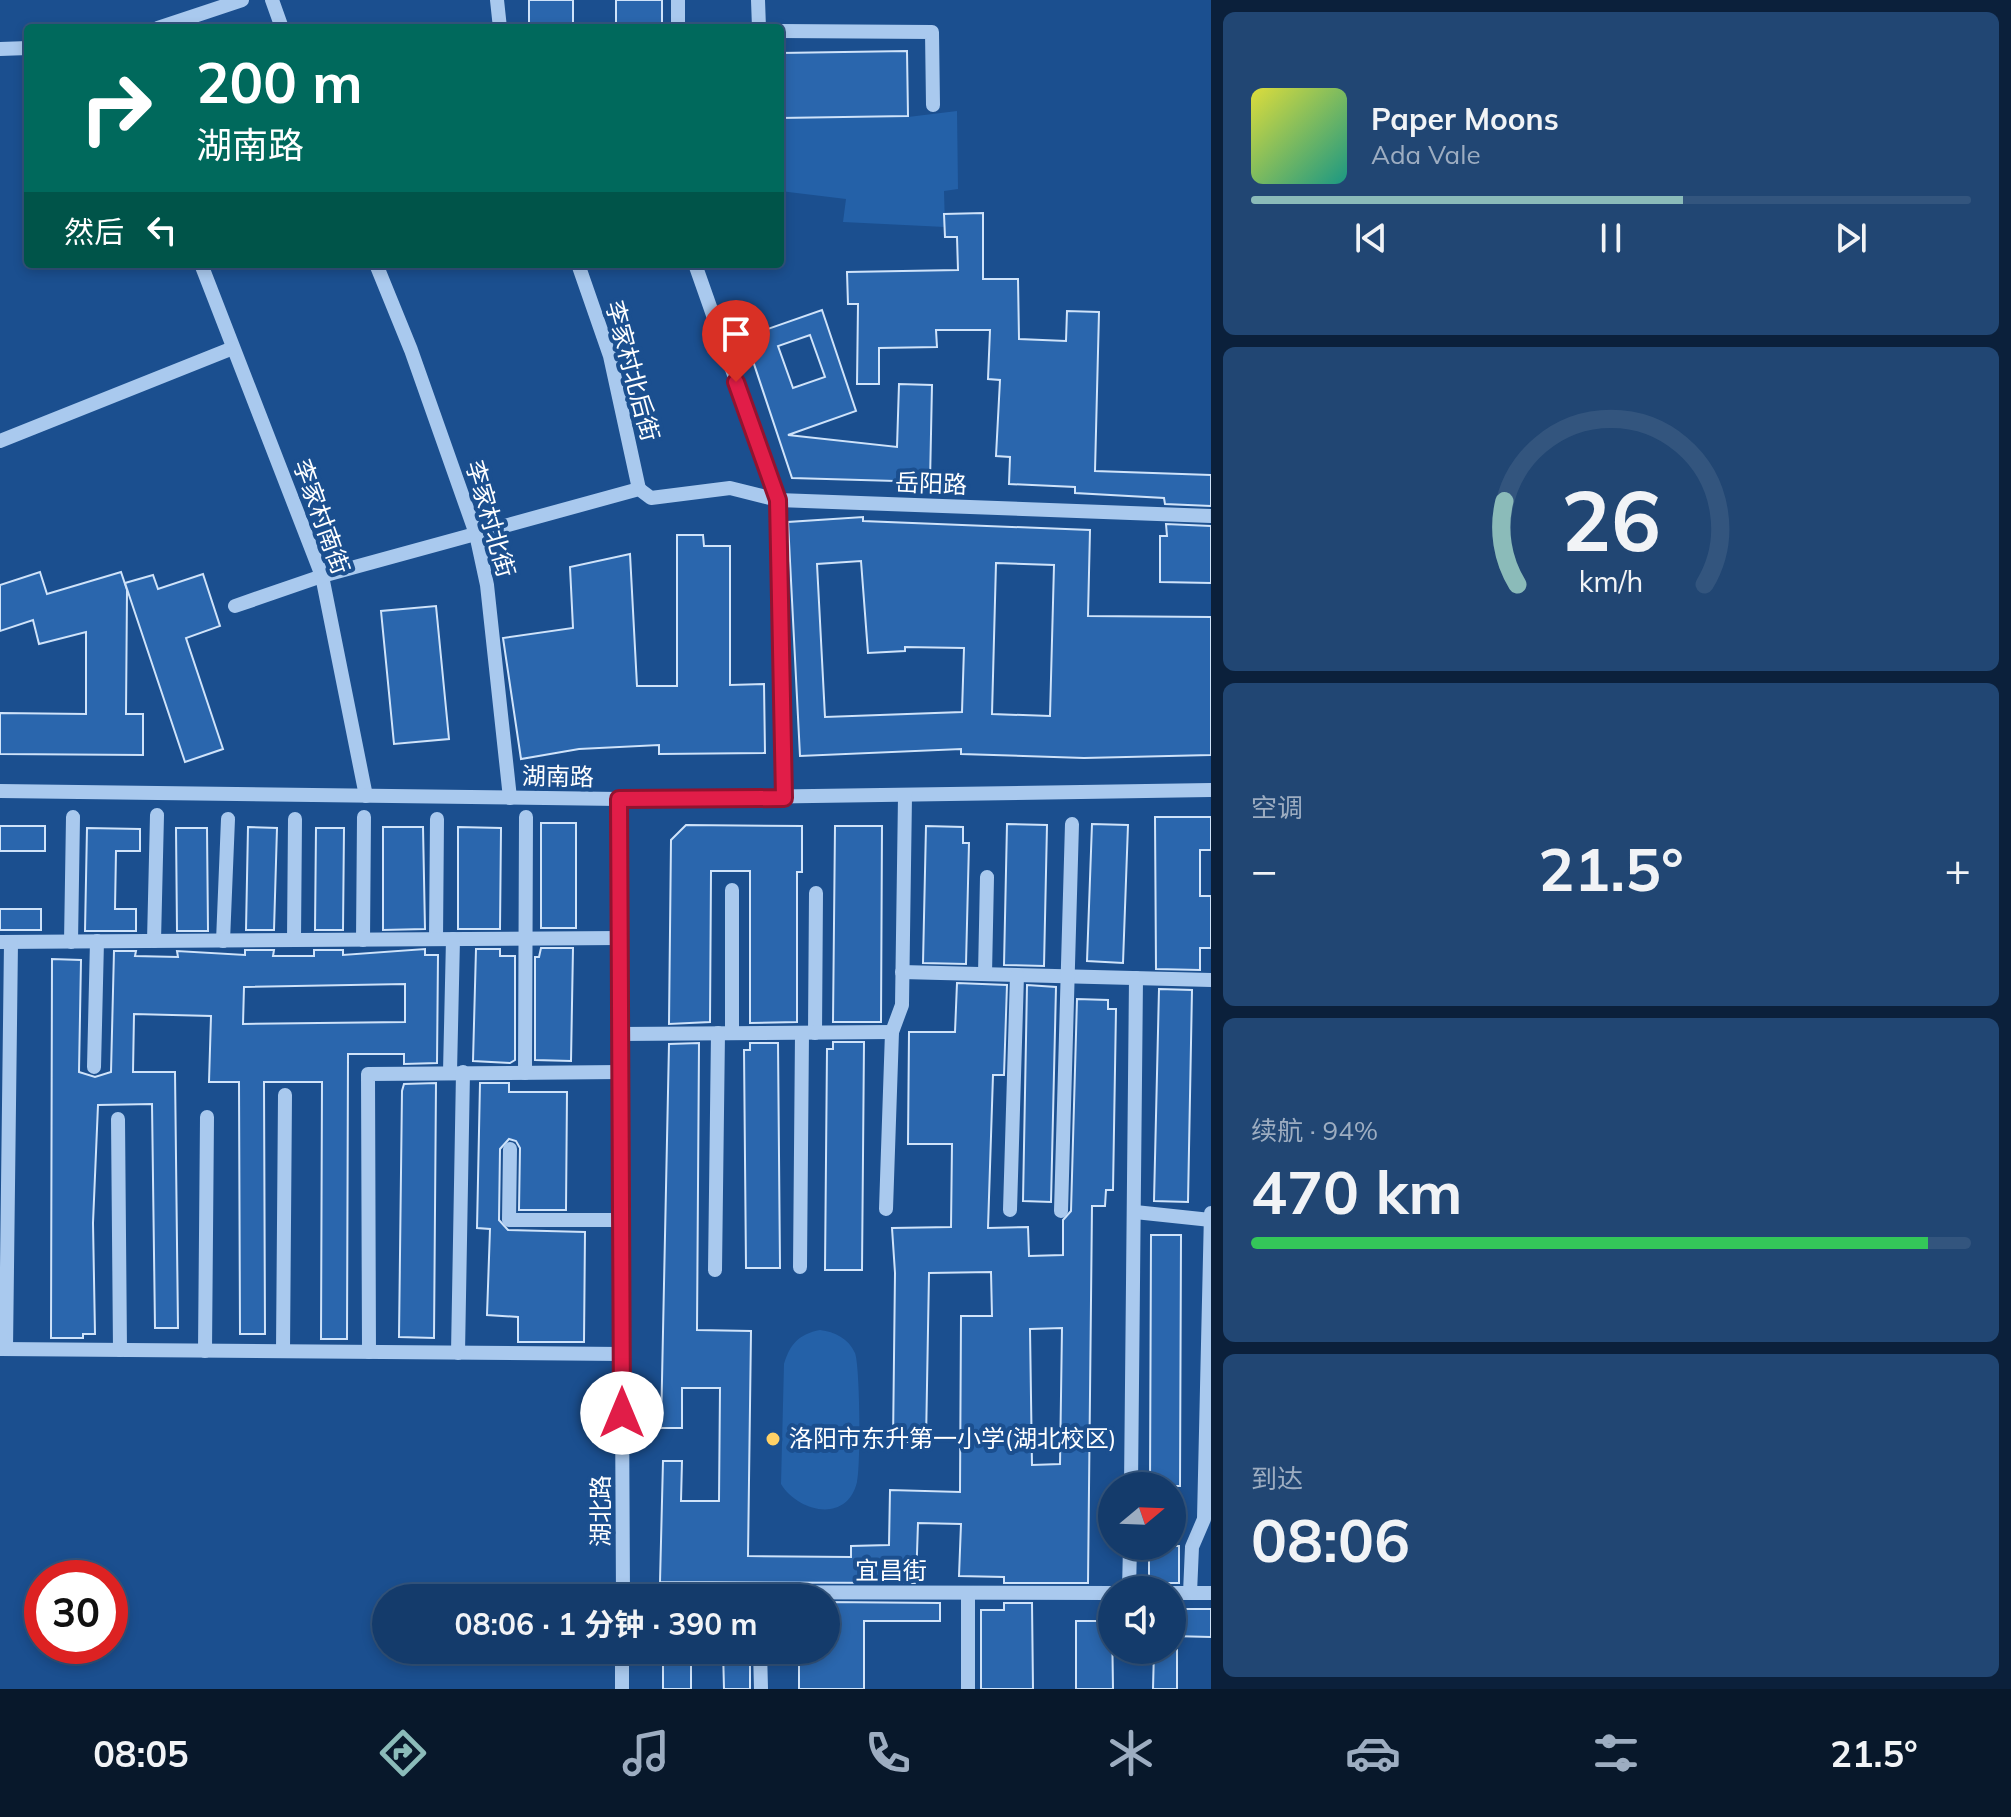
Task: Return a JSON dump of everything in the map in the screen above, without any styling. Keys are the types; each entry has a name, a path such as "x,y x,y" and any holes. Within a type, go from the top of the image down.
{"street":[{"path":"170,24 242,0"},
{"path":"272,0 281,24"},
{"path":"497,0 500,24"},
{"path":"678,0 678,24"},
{"path":"758,0 759,24"},
{"path":"784,31 932,32 933,105"},
{"path":"0,49 24,48"},
{"name":"李家村南街","path":"203,268 322,576 366,796"},
{"name":"李家村北街","path":"378,268 411,350 476,534 487,585 510,798"},
{"name":"李家村北后街","path":"579,268 610,356 645,494"},
{"path":"696,268 778,500 784,798"},
{"path":"0,441 233,348"},
{"name":"岳阳路","path":"235,606 322,576 476,534 645,494 730,488 778,500 1211,516"},
{"name":"湖南路","path":"0,791 619,799 1211,790"},
{"path":"886,1209 892,1032 902,1005 905,796"},
{"name":"湖北路","path":"619,799 623,1584"},
{"path":"154,941 157,815"},
{"path":"71,942 73,817"},
{"path":"363,940 364,817"},
{"path":"525,1073 526,817"},
{"path":"223,941 228,819"},
{"path":"294,940 295,819"},
{"path":"436,939 437,819"},
{"path":"1061,1211 1072,824"},
{"path":"985,974 987,877"},
{"path":"715,1270 732,890"},
{"path":"800,1267 816,893"},
{"path":"620,938 5,942 3,1349 622,1354"},
{"path":"453,939 458,1353"},
{"path":"94,1067 97,941"},
{"path":"902,972 1211,980"},
{"path":"1010,1210 1017,975"},
{"path":"1131,1472 1136,978"},
{"path":"620,1034 892,1032"},
{"path":"369,1352 368,1074 621,1072"},
{"path":"283,1351 285,1095"},
{"path":"205,1351 207,1117"},
{"path":"118,1119 120,1350"},
{"path":"510,1149 509,1220 621,1220"},
{"path":"1135,1212 1211,1220"},
{"path":"1190,1593 1192,1547 1204,1519 1210,1390 1211,1213"},
{"path":"968,1593 968,1689"},
{"name":"宜昌街","path":"840,1594 1098,1593"},
{"path":"1186,1593 1211,1593"},
{"path":"622,1664 622,1689"},
{"path":"760,1664 761,1689"}],"shaded area":[{"path":"957,111 958,189 944,191 945,227 843,222 846,199 784,191 784,118 908,117"},
{"path":"820,1330 840,1337 849,1343 855,1353 859,1417 857,1482 852,1495 843,1504 822,1509 799,1501 781,1484 784,1364 796,1341"}],"building":[{"path":"529,0 573,0 573,24 529,24"},
{"path":"616,0 662,0 662,24 616,24"},
{"path":"907,51 908,116 784,118 784,53"},
{"path":"983,213 983,279 1018,279 1019,339 1066,341 1067,311 1099,312 1095,471 1211,475 1211,506 1165,504 1164,498 1075,493 1075,487 1009,484 1010,457 996,456 1000,380 988,379 990,330 936,330 937,347 879,348 879,384 857,384 858,304 848,304 847,272 958,270 957,237 945,237 944,214"},
{"path":"822,310 856,411 788,435 897,447 899,384 932,385 930,482 792,478 745,337","holes":["810,335 825,377 793,388 778,346"]},
{"path":"863,517 863,521 1090,530 1088,616 1211,617 1211,755 1084,758 961,754 961,749 800,756 788,522","holes":["861,561 868,653 905,651 905,647 964,648 962,712 825,717 817,564","996,563 1054,565 1050,716 992,714"]},
{"path":"1166,524 1211,526 1211,583 1160,582 1160,536 1167,536"},
{"path":"677,535 703,535 704,546 730,546 730,685 764,684 765,753 659,754 659,745 579,749 521,759 503,638 573,628 570,567 630,554 637,686 677,686"},
{"path":"40,572 47,594 121,572 127,590 126,714 143,714 143,755 0,754 0,713 86,714 86,632 39,644 33,620 0,631 0,585"},
{"path":"203,574 220,626 186,638 223,749 185,762 125,583 153,575 158,589"},
{"path":"436,606 449,739 394,744 381,611"},
{"path":"1155,817 1211,817 1211,850 1200,850 1200,896 1211,896 1211,948 1200,948 1200,970 1156,969"},
{"path":"541,823 576,823 576,928 541,928"},
{"path":"1007,824 1047,825 1044,966 1004,965"},
{"path":"1092,824 1128,825 1123,963 1087,961"},
{"path":"686,825 802,826 802,872 797,872 797,1022 750,1023 750,871 711,871 710,1022 669,1024 671,840"},
{"path":"0,826 45,826 45,851 0,851"},
{"path":"835,826 882,826 881,1022 833,1022"},
{"path":"926,826 963,827 963,843 969,843 966,964 923,963"},
{"path":"248,827 277,828 274,930 246,930"},
{"path":"383,827 423,827 425,929 383,930"},
{"path":"458,827 501,828 500,929 458,929"},
{"path":"87,828 140,829 140,851 116,851 115,909 136,909 136,931 85,931"},
{"path":"176,828 207,828 208,931 177,931"},
{"path":"316,828 344,828 343,930 315,930"},
{"path":"0,909 41,909 41,930 0,930"},
{"path":"541,948 573,948 571,1061 535,1060 535,957 539,957"},
{"path":"425,949 425,955 438,955 437,1063 404,1064 404,1054 348,1054 347,1339 321,1339 322,1082 264,1082 265,1334 240,1334 239,1082 209,1082 211,1016 134,1014 133,1072 175,1072 178,1328 155,1328 152,1104 98,1105 93,1223 95,1334 83,1334 83,1338 51,1338 52,959 81,960 79,1072 95,1077 111,1072 114,951 136,951 135,956 178,957 177,951 245,955 245,950 274,950 273,956 314,956 314,950 343,950 343,955","holes":["405,984 405,1022 243,1024 244,987"]},
{"path":"476,949 500,949 500,956 515,956 515,1060 510,1063 473,1061"},
{"path":"957,983 1007,985 1004,1075 993,1075 988,1228 1028,1227 1029,1256 1063,1255 1063,1220 1071,1211 1077,999 1108,1000 1108,1009 1116,1009 1113,1190 1106,1190 1105,1206 1092,1206 1088,1583 1004,1583 1004,1577 959,1576 961,1524 918,1523 916,1583 660,1582 663,1461 682,1461 681,1501 719,1501 720,1388 682,1388 682,1428 661,1428 669,1044 699,1043 697,1330 751,1331 748,1556 851,1557 851,1546 889,1545 890,1490 960,1492 961,1316 992,1316 991,1272 929,1273 926,1442 893,1442 895,1273 892,1228 951,1227 952,1144 908,1144 909,1032 955,1032","holes":["1062,1328 1060,1464 1032,1465 1030,1329"]},
{"path":"1027,985 1056,987 1051,1202 1023,1201"},
{"path":"1159,989 1192,990 1188,1202 1154,1201"},
{"path":"833,1042 864,1042 862,1270 825,1270 827,1049 833,1049"},
{"path":"750,1043 778,1043 780,1268 746,1268 744,1050 750,1050"},
{"path":"436,1083 434,1338 399,1337 402,1091 404,1084"},
{"path":"480,1083 509,1083 509,1092 567,1092 566,1210 519,1210 520,1148 516,1141 509,1139 500,1149 499,1220 508,1230 585,1232 584,1342 518,1342 518,1317 487,1315 490,1229 477,1228"},
{"path":"1151,1235 1181,1235 1180,1472 1150,1472"},
{"path":"1149,1560 1179,1560 1179,1576 1149,1576"},
{"path":"840,1602 940,1603 940,1621 864,1621 864,1689 799,1689 799,1664 840,1664"},
{"path":"1004,1603 1032,1603 1033,1689 981,1689 981,1610 1004,1610"},
{"path":"1186,1609 1211,1609 1211,1637 1186,1636"},
{"path":"1076,1621 1098,1621 1098,1664 1113,1664 1113,1689 1076,1689"},
{"path":"663,1664 691,1664 691,1689 663,1689"},
{"path":"723,1664 750,1664 750,1689 724,1689"},
{"path":"1154,1664 1177,1664 1177,1689 1153,1689"}],"place":[{"name":"洛阳市东升第一小学(湖北校区)","path":"773,1439"}],"route":[{"path":"622,1413 619,799 784,798 778,500 736,382"}]}
